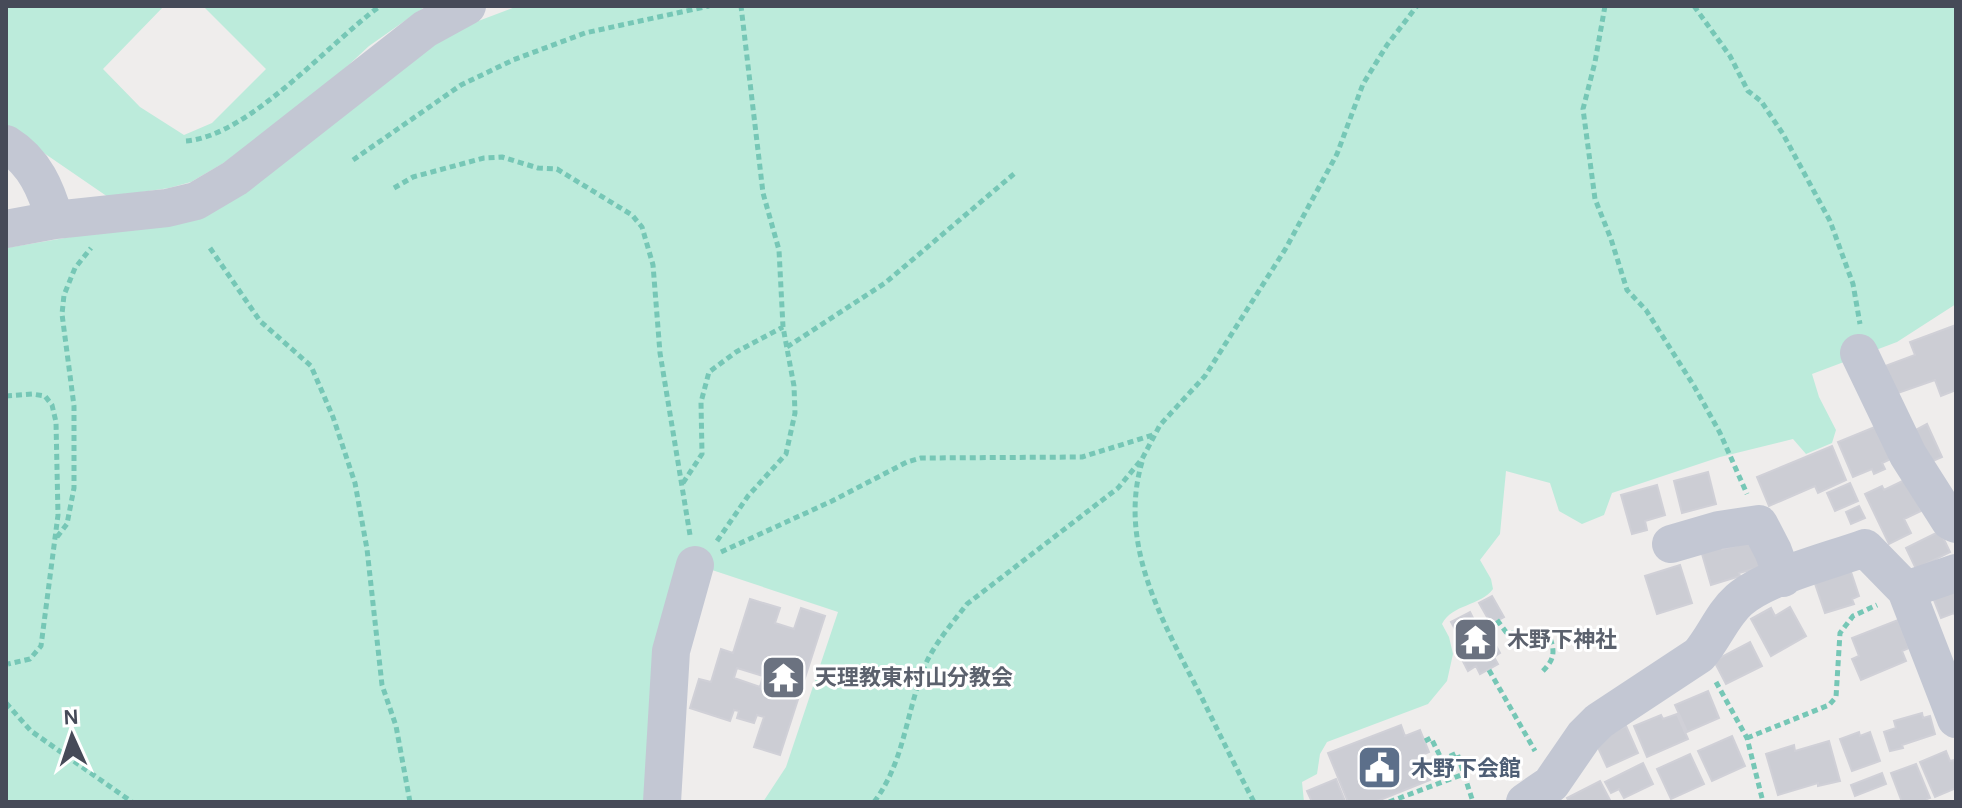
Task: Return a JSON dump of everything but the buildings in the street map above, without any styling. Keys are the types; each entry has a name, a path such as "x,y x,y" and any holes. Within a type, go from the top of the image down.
{"street":[{"path":"6,229 55,220 167,208 206,196 235,178 425,29 467,6"},
{"path":"6,144 37,173 48,193 55,220"},
{"path":"1859,353 1908,455 1950,521 1956,524"},
{"path":"1680,546 1719,530 1759,524 1783,578"},
{"path":"1525,802 1551,784 1584,736 1599,721 1699,655 1729,610 1756,588 1865,548 1906,590 1956,719"},
{"path":"662,802 671,651 700,561"},
{"path":"1906,590 1956,573"}],"path":[{"path":"186,141 217,134 252,113 380,6"},
{"path":"353,160 451,91 513,60 585,33 709,6"},
{"path":"700,561 748,496 786,454 795,413 794,386 783,327 779,250 763,193 741,6"},
{"path":"1254,802 1151,597 1134,519 1137,479 1153,435 1205,376 1286,248 1337,154 1363,84 1387,45 1417,6"},
{"path":"1605,6 1583,109 1595,199 1627,290 1659,329 1720,433 1759,524"},
{"path":"1694,6 1730,56 1748,91 1761,101 1783,134 1830,221 1853,284 1861,333 1859,353"},
{"path":"394,188 413,177 484,158 502,157 538,168 557,169 632,215 642,227 653,265 660,353 682,484 700,561"},
{"path":"787,347 885,283 1015,173"},
{"path":"56,538 67,524 74,488 74,406 62,314 64,295 75,268 94,246"},
{"path":"210,248 260,321 311,366 333,417 355,483 367,549 382,685 396,726 410,802"},
{"path":"682,484 702,454 701,402 709,372 736,352 783,327"},
{"path":"6,396 45,396 52,405 56,422 56,538 41,646 30,659 7,665"},
{"path":"700,561 921,458 1082,457 1153,435"},
{"path":"874,802 889,783 928,660 951,624 967,604 1118,488 1142,459"},
{"path":"1747,738 1829,705 1836,697 1837,645 1846,622 1906,590"},
{"path":"1497,620 1506,632 1550,638 1554,656 1541,673"},
{"path":"1699,655 1747,738 1763,802"},
{"path":"1489,670 1532,744"},
{"path":"6,703 31,731 132,802"},
{"path":"1425,741 1431,738 1442,760 1457,753 1473,802"},
{"path":"1389,802 1464,774"}],"green space":[{"path":"6,6 164,6 103,69 140,107 184,135 212,123 266,69 203,6 426,6 369,46 340,73 227,161 191,182 108,197 6,127"},
{"path":"518,6 1956,6 1956,304 1897,342 1812,374 1819,397 1836,430 1832,443 1806,454 1793,439 1720,457 1612,493 1604,515 1582,524 1559,511 1550,483 1506,471 1500,534 1480,560 1493,589 1481,599 1452,612 1442,624 1453,654 1447,681 1428,704 1327,742 1320,754 1317,774 1302,782 1304,802 763,802 786,767 838,612 706,568 654,802 6,802 6,248 106,231 473,23"}],"place":[{"name":"木野下神社","path":"1476,639"},
{"name":"天理教東村山分教会","path":"784,677"},
{"name":"木野下会館","path":"1380,768"}]}
